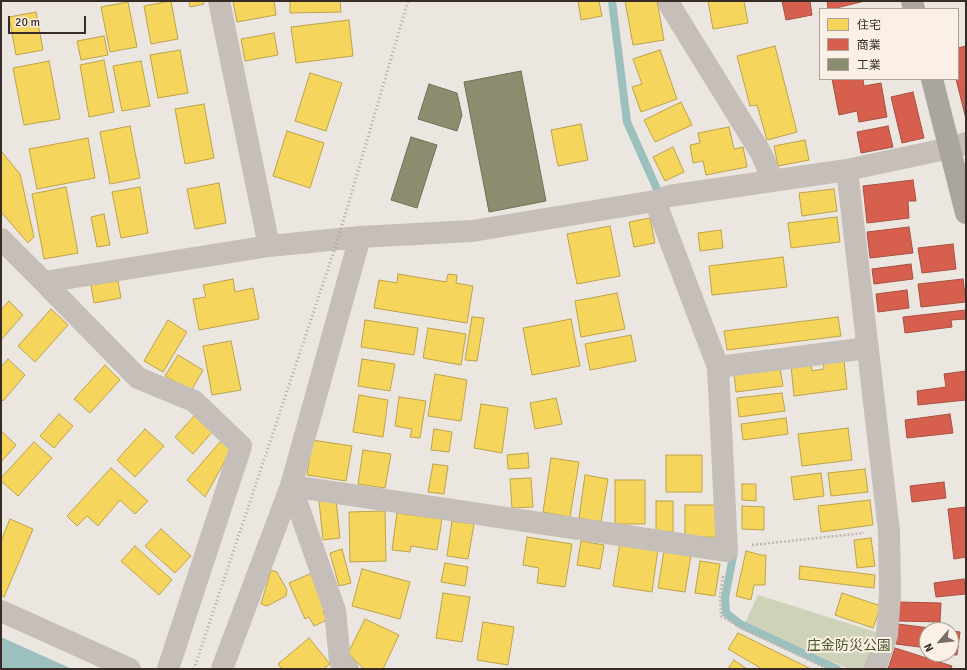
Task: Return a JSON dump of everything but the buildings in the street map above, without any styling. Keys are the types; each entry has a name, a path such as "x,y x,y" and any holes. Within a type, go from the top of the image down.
{"highway":[{"path":"932,80 958,146 966,213"}],"street":[{"path":"219,1 269,246"},
{"path":"669,1 669,4 761,154 773,181"},
{"path":"44,282 269,246 360,237 472,231 662,198 847,170 958,146"},
{"path":"847,170 889,531 890,594 887,635 875,669"},
{"path":"291,486 737,548 725,366 662,198"},
{"path":"222,669 291,486 360,237"},
{"path":"1,239 138,378 194,401 240,446 168,669"},
{"path":"725,366 868,348"},
{"path":"291,486 336,611 340,661 348,669"},
{"path":"1,611 130,669"}],"path":[{"path":"828,669 743,629 721,616 720,596 737,548 889,531"}],"green space":[{"name":"庄金防災公園","path":"758,595 879,633 866,669 849,669 745,623"}],"water":[{"path":"1,637 72,669 1,669"}],"waterway":[{"path":"612,1 627,122 661,198"},
{"path":"734,551 725,598 726,613 740,624 837,669"}],"railway":[{"path":"194,669 338,239 408,1"}]}
